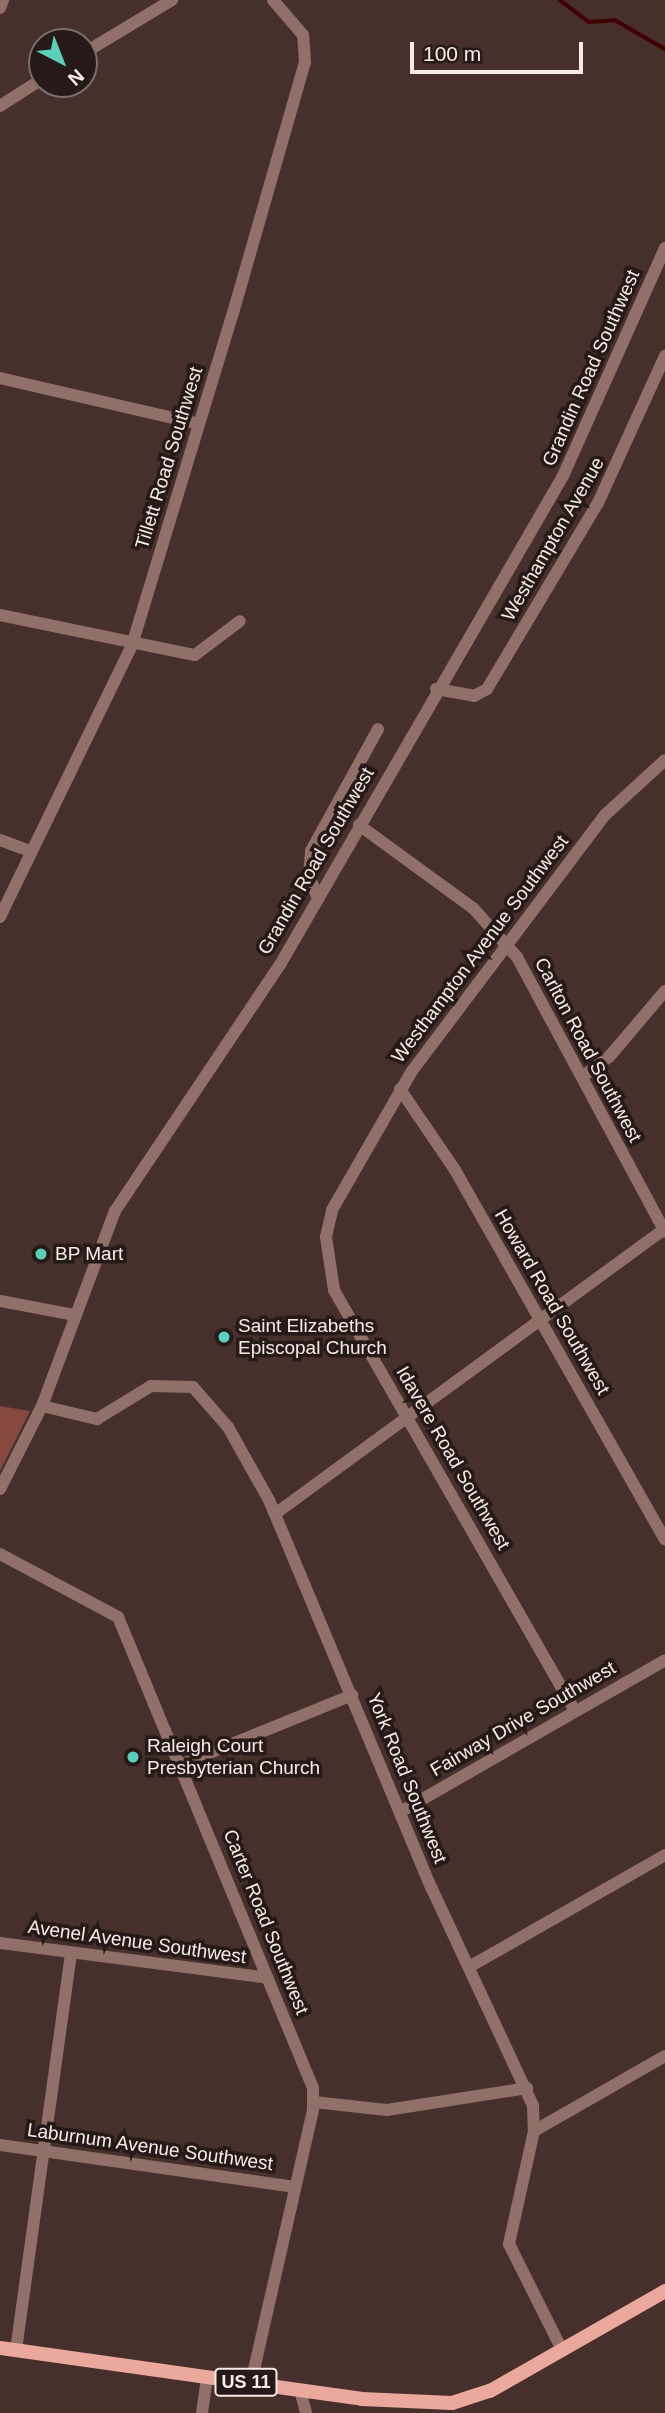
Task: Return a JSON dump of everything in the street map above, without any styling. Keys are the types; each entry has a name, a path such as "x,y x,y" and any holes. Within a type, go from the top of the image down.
{"main road":[{"name":"US 11","path":"0,2348 300,2390 452,2403 490,2391 665,2291"}],"street":[{"path":"0,8 3,0"},
{"path":"98,45 172,0"},
{"name":"Tillett Road Southwest","path":"0,917 132,646 199,424 305,62 303,35 273,0"},
{"path":"0,106 28,88"},
{"name":"Grandin Road Southwest","path":"0,1489 42,1406 114,1211 318,899 436,689 563,476 665,248"},
{"name":"Westhampton Avenue","path":"436,689 474,695 487,689 598,503 665,356"},
{"path":"0,378 199,424"},
{"path":"0,615 132,646 195,654 240,621"},
{"path":"318,899 309,876 311,851 378,729"},
{"name":"Westhampton Avenue Southwest","path":"349,1179 400,1089 507,944 605,815 665,760"},
{"name":"Carlton Road Southwest","path":"359,825 473,908 507,944 665,1230"},
{"path":"0,840 31,851"},
{"path":"582,1077 609,1057 665,991"},
{"name":"Howard Road Southwest","path":"400,1089 419,1109 665,1539"},
{"name":"Idavere Road Southwest","path":"349,1179 328,1222 330,1278 575,1711"},
{"path":"275,1514 665,1230"},
{"path":"0,1301 74,1315"},
{"name":"York Road Southwest","path":"42,1406 97,1419 151,1386 193,1387 228,1427 275,1514 400,1812 469,1967 527,2088 534,2132 509,2244 562,2350"},
{"name":"Carter Road Southwest","path":"0,1554 114,1612 268,1978 314,2102"},
{"name":"Fairway Drive Southwest","path":"400,1812 665,1660"},
{"path":"180,1765 352,1695"},
{"path":"469,1967 665,1855"},
{"name":"Avenel Avenue Southwest","path":"0,1943 268,1978"},
{"path":"16,2350 71,1952"},
{"path":"534,2132 665,2056"},
{"path":"251,2382 314,2102 387,2110 527,2088"},
{"name":"Laburnum Avenue Southwest","path":"0,2146 295,2187"},
{"path":"202,2413 207,2376"},
{"path":"300,2390 306,2413"}],"shaded area":[{"path":"0,1406 30,1411 0,1471"}],"waterway":[{"path":"560,0 589,22 615,20 665,49"}],"place":[{"name":"BP Mart","path":"41,1254"},
{"name":"Saint Elizabeths Episcopal Church","path":"224,1337"},
{"name":"Raleigh Court Presbyterian Church","path":"133,1757"}]}
